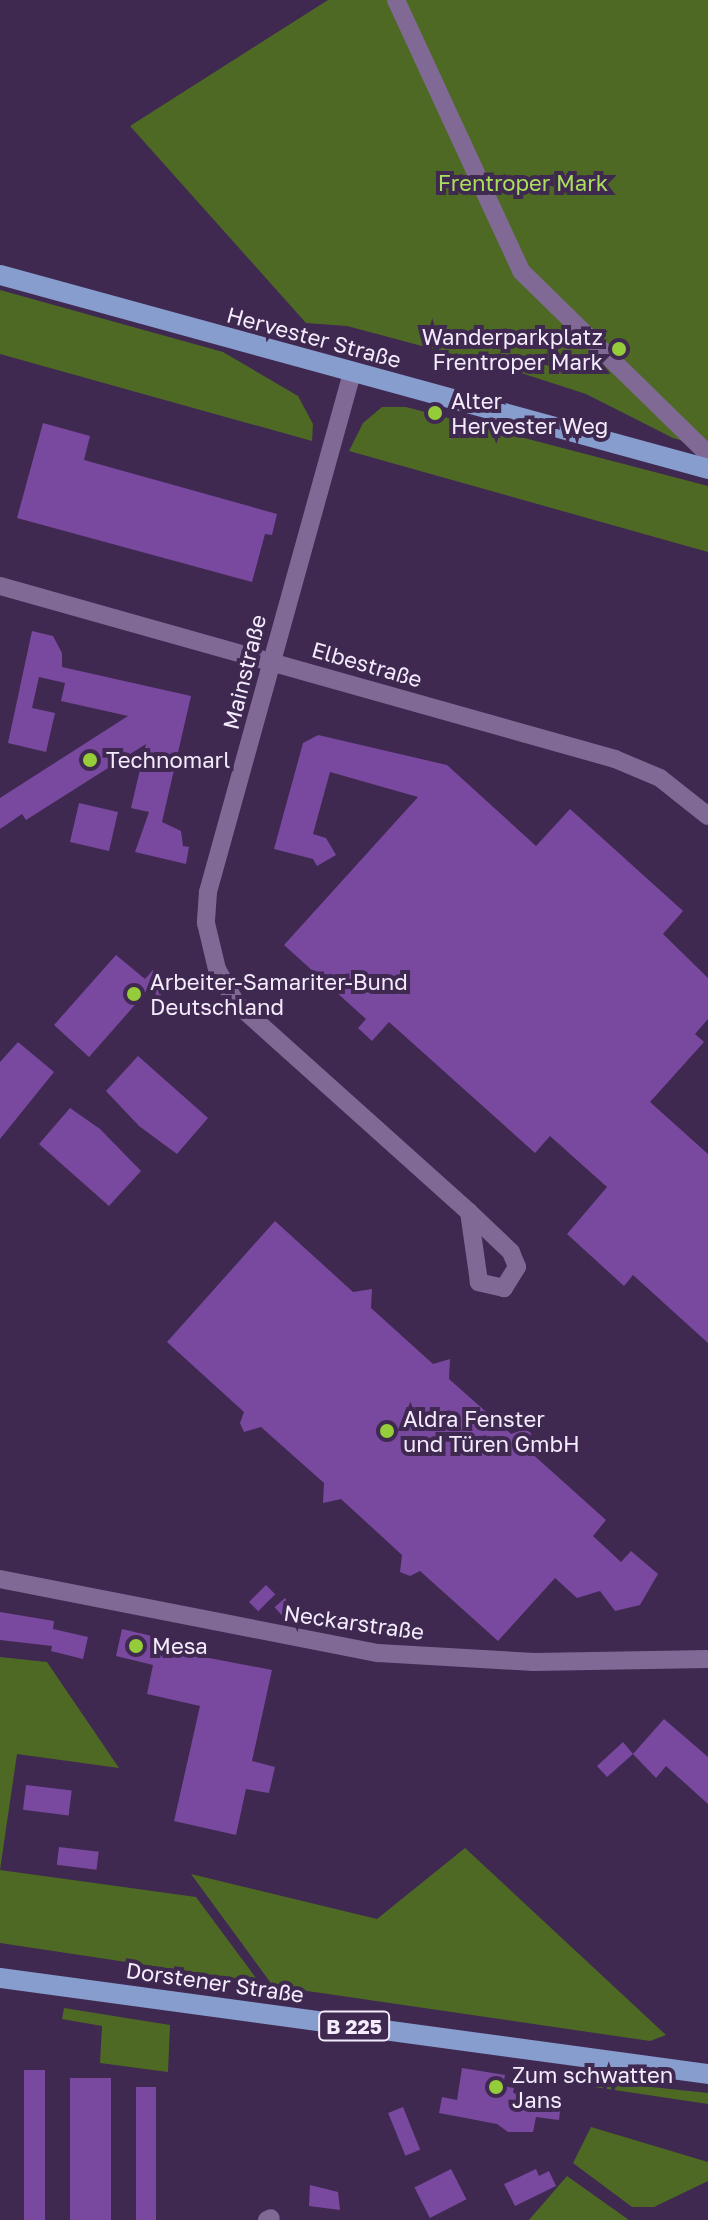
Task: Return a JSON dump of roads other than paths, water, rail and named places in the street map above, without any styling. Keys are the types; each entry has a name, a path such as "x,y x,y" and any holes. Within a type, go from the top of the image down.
{"main road":[{"name":"Hervester Straße","path":"0,275 708,469"},
{"name":"Dorstener Straße","path":"0,1978 708,2074"}],"street":[{"path":"396,0 521,271 708,454"},
{"name":"Mainstraße","path":"352,373 208,892 206,923 217,969 236,1003 469,1212"},
{"name":"Elbestraße","path":"0,586 615,759 660,778 708,816"},
{"name":"Neckarstraße","path":"0,1579 378,1653 534,1662 708,1659"}],"place":[{"name":"Wanderparkplatz Frentroper Mark","path":"619,349"},
{"name":"Alter Hervester Weg","path":"435,413"},
{"name":"Technomarl","path":"90,760"},
{"name":"Arbeiter-Samariter-Bund Deutschland","path":"134,994"},
{"name":"Aldra Fenster und Türen GmbH","path":"387,1431"},
{"name":"Mesa","path":"136,1646"},
{"name":"Zum schwatten Jans","path":"496,2087"}],"park label":[{"name":"Frentroper Mark","path":"523,183"}]}
